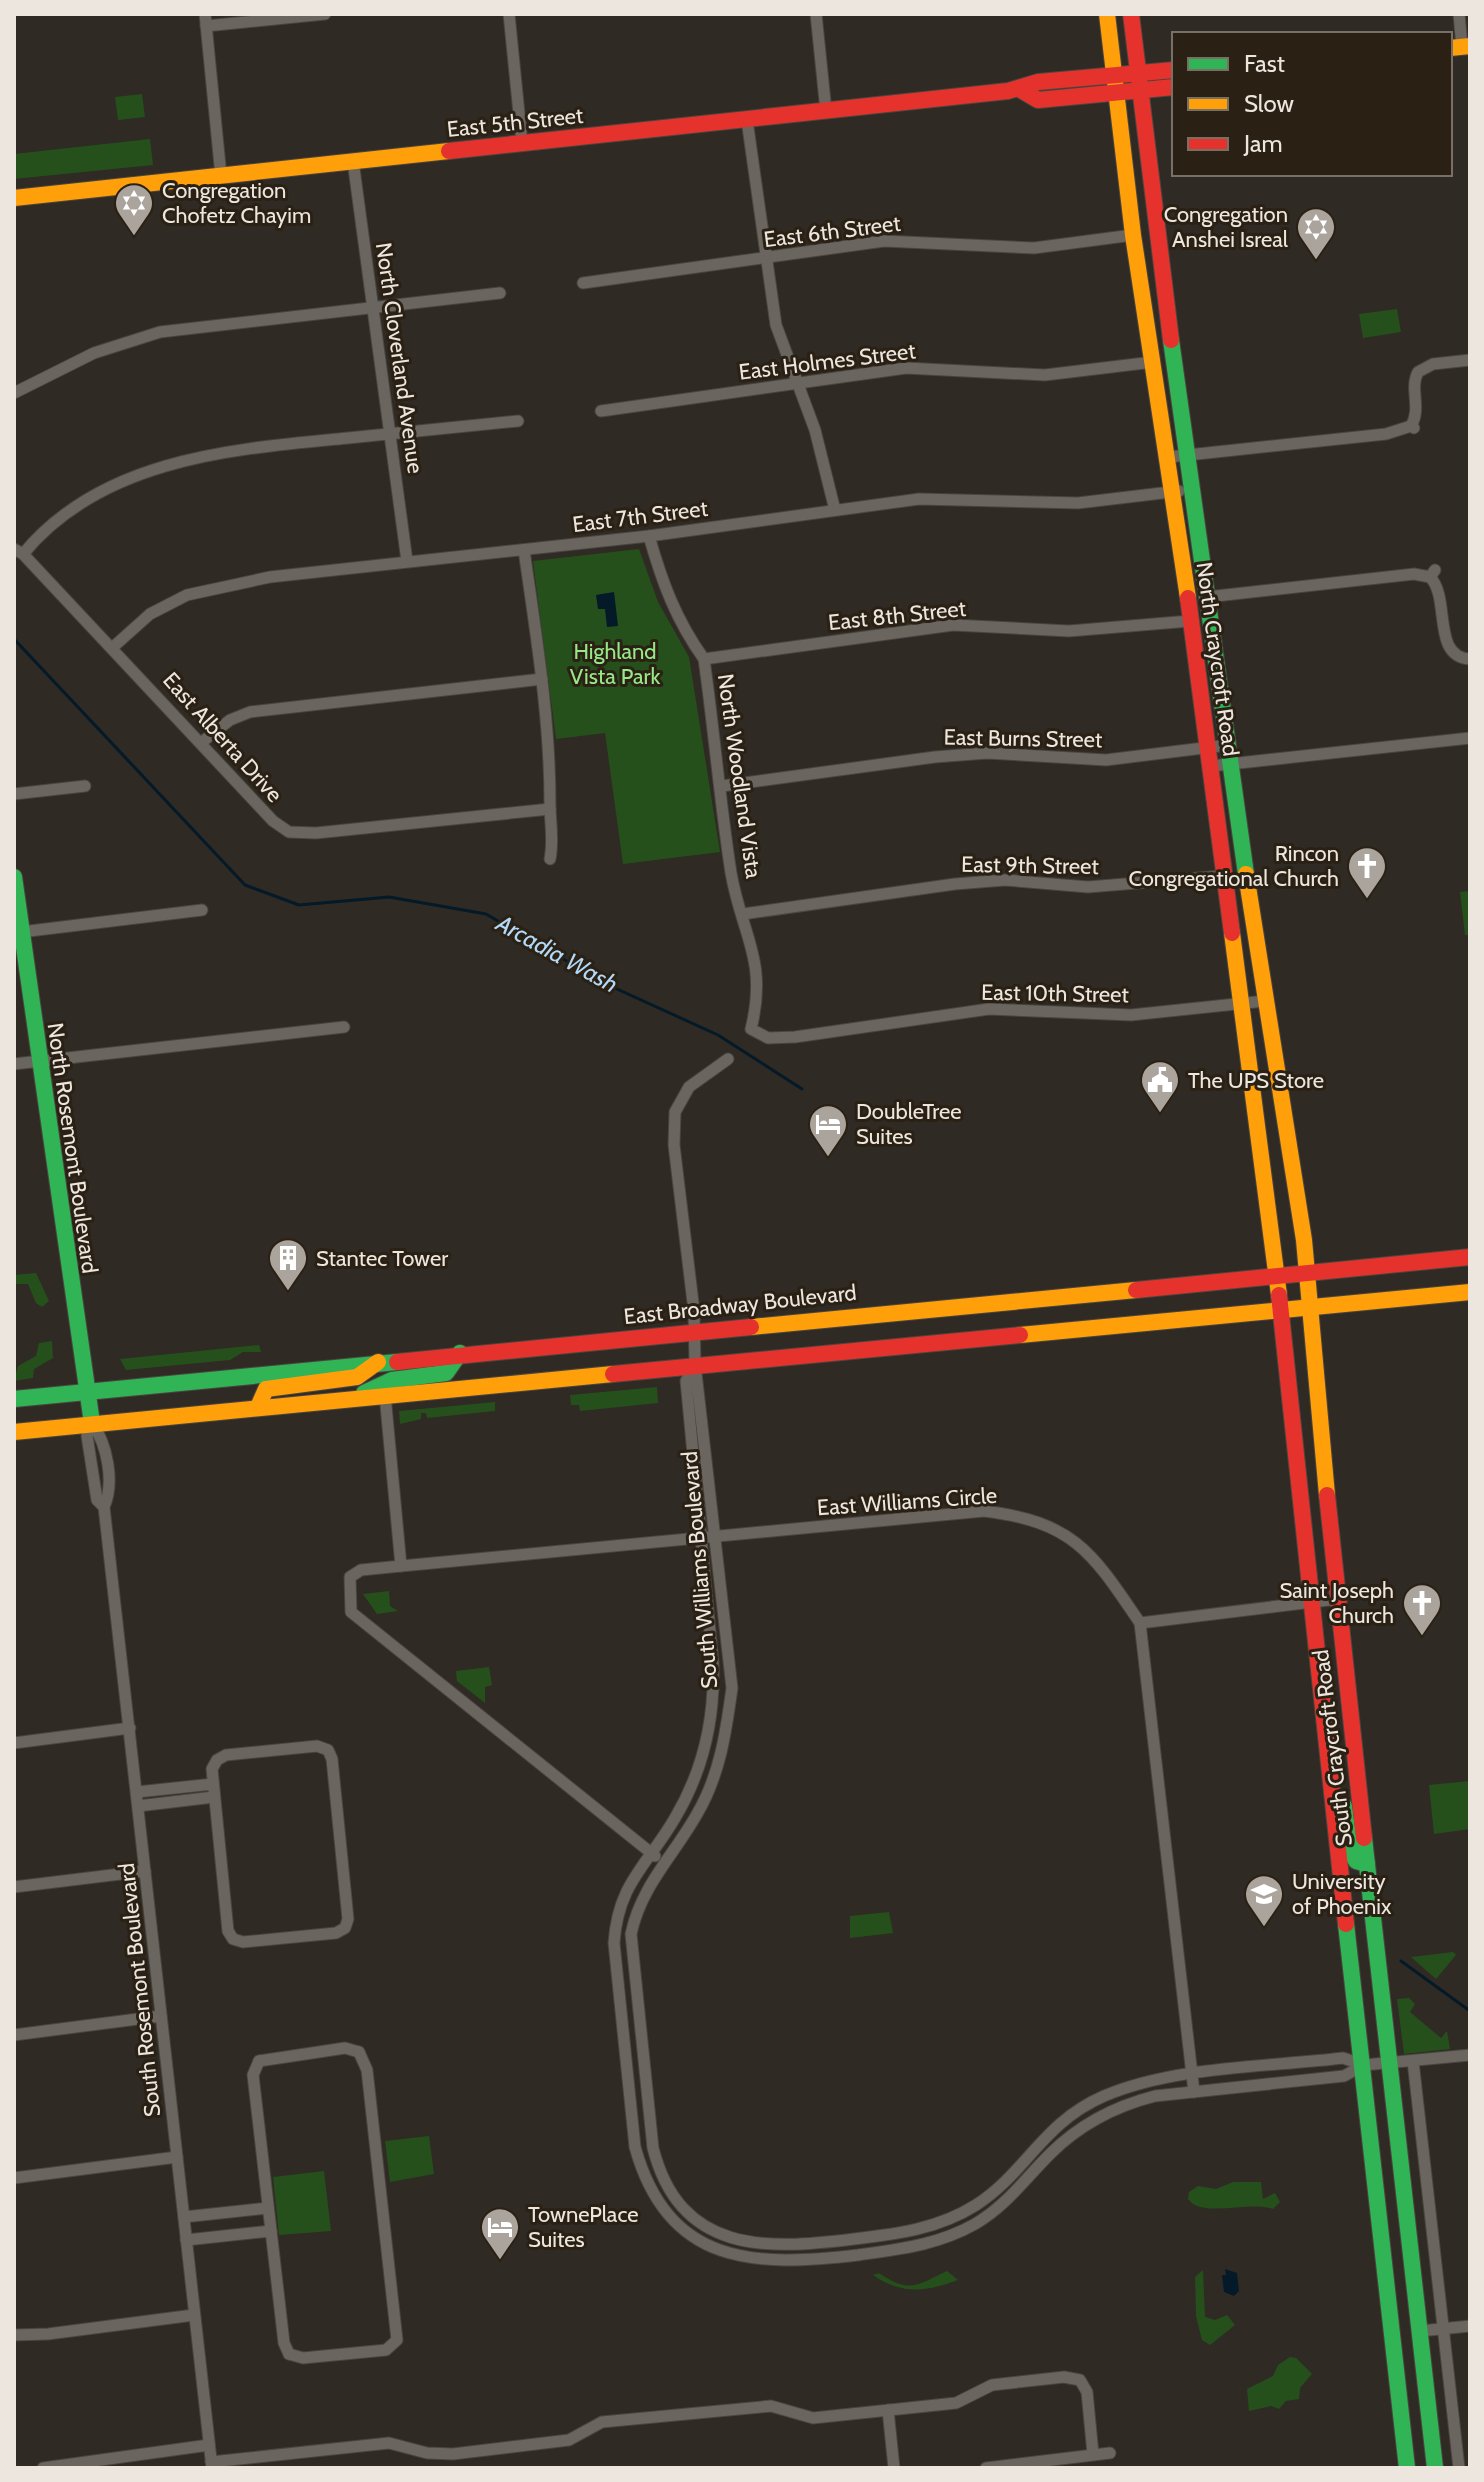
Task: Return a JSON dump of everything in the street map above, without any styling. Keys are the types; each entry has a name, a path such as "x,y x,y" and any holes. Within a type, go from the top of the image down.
{"main road":[{"name":"North Craycroft Road","path":"1107,14 1133,235 1169,457 1211,766 1280,1311"},
{"name":"North Craycroft Road","path":"1131,14 1230,765 1311,1309"},
{"name":"East 5th Street","path":"1140,82 1172,71"},
{"name":"East 5th Street","path":"14,198 1021,90 1038,82 1140,82 1172,87"},
{"name":"North Rosemont Boulevard","path":"14,877 92,1423"},
{"name":"East Broadway Boulevard","path":"14,1399 694,1330 1470,1257"},
{"path":"14,1432 695,1364 1470,1292"},
{"name":"South Craycroft Road","path":"1311,1309 1337,1599 1435,2468"},
{"name":"South Craycroft Road","path":"1280,1311 1407,2468"},
{"path":"356,1398 392,1380 446,1373 460,1353"},
{"path":"258,1407 261,1394 266,1389 357,1377 380,1361"},
{"path":"1327,1752 1340,1773 1350,1851 1356,1861 1367,1864"}],"street":[{"path":"221,176 205,20 325,14"},
{"path":"509,14 522,143"},
{"path":"816,14 826,111"},
{"path":"1459,14 1461,47"},
{"path":"747,120 764,259 776,325 815,430 835,510"},
{"name":"North Cloverland Avenue","path":"353,161 407,561"},
{"name":"East 6th Street","path":"583,283 884,241 1034,248 1133,235"},
{"path":"14,393 94,353 160,332 500,293"},
{"path":"1169,457 1386,434 1414,428 1414,382 1418,372 1433,364 1470,360"},
{"name":"East Holmes Street","path":"601,411 906,368 1045,375 1153,362"},
{"path":"19,551 93,497 153,469 261,446 518,421"},
{"name":"East 7th Street","path":"112,648 160,608 210,587 407,561 649,536 835,510 957,498 1078,503 1192,490"},
{"name":"North Woodland Vista","path":"649,536 664,590 685,632 704,659 731,872 759,974 758,1001 751,1029"},
{"path":"524,550 550,746 550,809 554,837 550,859"},
{"name":"East Alberta Drive","path":"19,551 202,742 273,821 289,832 316,833 550,809"},
{"path":"1207,597 1433,574 1440,593 1446,638 1452,651 1470,659"},
{"name":"East 8th Street","path":"704,659 953,625 1069,631 1190,621"},
{"path":"202,742 230,720 250,712 542,679"},
{"path":"1211,766 1470,738"},
{"name":"East Burns Street","path":"722,786 935,757 987,753 1106,760 1228,745"},
{"path":"14,794 85,786"},
{"name":"East 9th Street","path":"743,914 955,884 1005,880 1088,887 1223,876"},
{"path":"21,932 202,910"},
{"name":"East 10th Street","path":"751,1029 768,1038 795,1037 989,1009 1131,1015 1265,1001"},
{"path":"14,1064 344,1027"},
{"path":"695,1364 674,1145 675,1112 689,1087 728,1059"},
{"name":"South Williams Boulevard","path":"695,1364 733,1672 725,1736 707,1794 641,1899 631,1934 653,2148 663,2179 681,2205 716,2232 756,2246 790,2247 927,2228 976,2205 1008,2179 1048,2131 1080,2108 1131,2086 1192,2075 1347,2058 1364,2065"},
{"name":"South Williams Boulevard","path":"695,1364 686,1381 714,1682 709,1726 688,1795 651,1853 636,1870 620,1901 614,1943 635,2147 645,2179 663,2207 684,2229 717,2249 754,2260 794,2263 931,2243 976,2223 1000,2207 1057,2148 1108,2112 1155,2096 1344,2076 1364,2065"},
{"path":"385,1395 401,1566"},
{"name":"South Rosemont Boulevard","path":"92,1423 103,1439 109,1495 104,1507 211,2465"},
{"name":"East Williams Circle","path":"664,1863 351,1612 350,1577 361,1570 984,1511 1026,1516 1060,1530 1102,1568 1140,1623 1194,2092"},
{"path":"1140,1623 1337,1599"},
{"path":"14,1743 130,1728"},
{"path":"317,1746 328,1750 332,1759 347,1905 345,1928 320,1935 243,1942 233,1939 228,1931 213,1784 212,1769 217,1760 226,1755 317,1746"},
{"path":"137,1792 213,1784"},
{"path":"138,1806 214,1797"},
{"path":"14,1887 145,1871"},
{"path":"14,2035 161,2016"},
{"path":"363,2048 397,2345 386,2350 287,2357 271,2231 253,2075 256,2058 363,2048"},
{"path":"1364,2065 1470,2055"},
{"path":"1413,2061 1459,2468"},
{"path":"14,2178 177,2157"},
{"path":"184,2217 268,2208"},
{"path":"186,2240 271,2231"},
{"path":"14,2335 48,2334 194,2315"},
{"path":"1420,2331 1470,2326"},
{"path":"211,2465 389,2443 427,2453 453,2454 569,2440 602,2422 771,2406 813,2418 956,2403 992,2385 1072,2377 1080,2380 1087,2392 1093,2454"},
{"path":"888,2410 894,2468"},
{"path":"43,2468 209,2445"},
{"path":"986,2468 1110,2453"},
{"path":"291,2454 293,2468"},
{"path":"453,2454 455,2468"}],"green space":[{"path":"142,94 145,117 118,120 115,97"},
{"path":"150,139 153,165 14,179 14,154"},
{"path":"1397,309 1401,332 1363,338 1359,314"},
{"name":"Highland Vista Park","path":"639,549 658,602 689,657 720,852 623,864 605,733 556,739 533,561"},
{"path":"1470,891 1470,935 1465,935 1460,892"},
{"path":"36,1273 49,1301 42,1307 36,1303 28,1284 14,1284 14,1275"},
{"path":"52,1341 53,1358 34,1369 33,1378 14,1381 18,1366 36,1356 39,1343"},
{"path":"259,1345 261,1352 243,1352 230,1360 126,1370 120,1359"},
{"path":"657,1387 658,1403 580,1411 579,1405 571,1405 570,1395"},
{"path":"495,1402 495,1411 427,1418 426,1413 421,1413 421,1419 400,1424 399,1411"},
{"path":"389,1591 390,1606 398,1611 377,1614 363,1594"},
{"path":"489,1667 492,1685 485,1687 485,1703 457,1681 456,1671"},
{"path":"1470,1781 1470,1829 1434,1834 1429,1785"},
{"path":"889,1912 893,1933 850,1938 850,1916"},
{"path":"1453,1952 1456,1955 1436,1979 1411,1957"},
{"path":"1409,1998 1415,2004 1410,2012 1441,2038 1447,2031 1450,2049 1404,2054 1397,1999"},
{"path":"429,2136 434,2174 390,2182 385,2141"},
{"path":"324,2171 331,2231 279,2235 273,2177"},
{"path":"1233,2182 1261,2182 1263,2199 1275,2193 1280,2202 1273,2209 1252,2206 1215,2209 1195,2205 1188,2199 1189,2192 1198,2186 1216,2189"},
{"path":"1203,2270 1205,2317 1215,2320 1227,2315 1235,2325 1210,2345 1202,2340 1196,2316 1195,2277"},
{"path":"947,2271 958,2280 914,2290 894,2286 873,2275 879,2273 899,2284 914,2285"},
{"path":"1290,2357 1296,2358 1312,2374 1300,2388 1299,2399 1286,2401 1279,2409 1271,2406 1249,2411 1247,2389 1273,2376 1278,2365"}],"water":[{"path":"614,592 618,626 607,627 605,609 598,609 596,595"},
{"path":"1225,2269 1237,2273 1239,2291 1234,2296 1224,2292 1222,2275 1226,2275"}],"waterway":[{"name":"Arcadia Wash","path":"14,639 245,885 299,905 389,897 486,914 606,984 718,1035 802,1089"},
{"name":"Arcadia Wash","path":"1401,1961 1470,2011"}],"traffic: fast":[{"path":"1171,340 1246,874"},
{"path":"14,877 92,1423"},
{"path":"364,1393 392,1380 446,1373 460,1353"},
{"path":"14,1399 397,1362"},
{"path":"1344,1806 1350,1851 1356,1861 1367,1864"},
{"path":"1364,1838 1435,2468"},
{"path":"1346,1924 1407,2468"}],"traffic: slow":[{"path":"1107,14 1133,235 1188,598"},
{"path":"1452,48 1470,46"},
{"path":"14,198 449,151"},
{"path":"1246,874 1304,1240 1327,1495"},
{"path":"1232,933 1279,1295"},
{"path":"751,1327 1136,1290"},
{"path":"1020,1335 1470,1292"},
{"path":"258,1407 266,1389 357,1377 378,1362"},
{"path":"14,1432 613,1374"}],"traffic: jam":[{"path":"1131,14 1171,340"},
{"path":"449,151 1008,91 1038,82 1172,70"},
{"path":"1021,90 1038,100 1172,87"},
{"path":"1188,598 1232,933"},
{"path":"1136,1290 1470,1257"},
{"path":"1279,1295 1346,1924"},
{"path":"397,1362 751,1327"},
{"path":"613,1374 1020,1335"},
{"path":"1327,1495 1364,1838"}],"place":[{"name":"Congregation Chofetz Chayim","path":"134,237"},
{"name":"Congregation Anshei Isreal","path":"1316,261"},
{"name":"Rincon Congregational Church","path":"1367,900"},
{"name":"The UPS Store","path":"1160,1114"},
{"name":"DoubleTree Suites","path":"828,1158"},
{"name":"Stantec Tower","path":"288,1292"},
{"name":"Saint Joseph Church","path":"1422,1637"},
{"name":"University of Phoenix","path":"1264,1928"},
{"name":"TownePlace Suites","path":"500,2261"}]}
